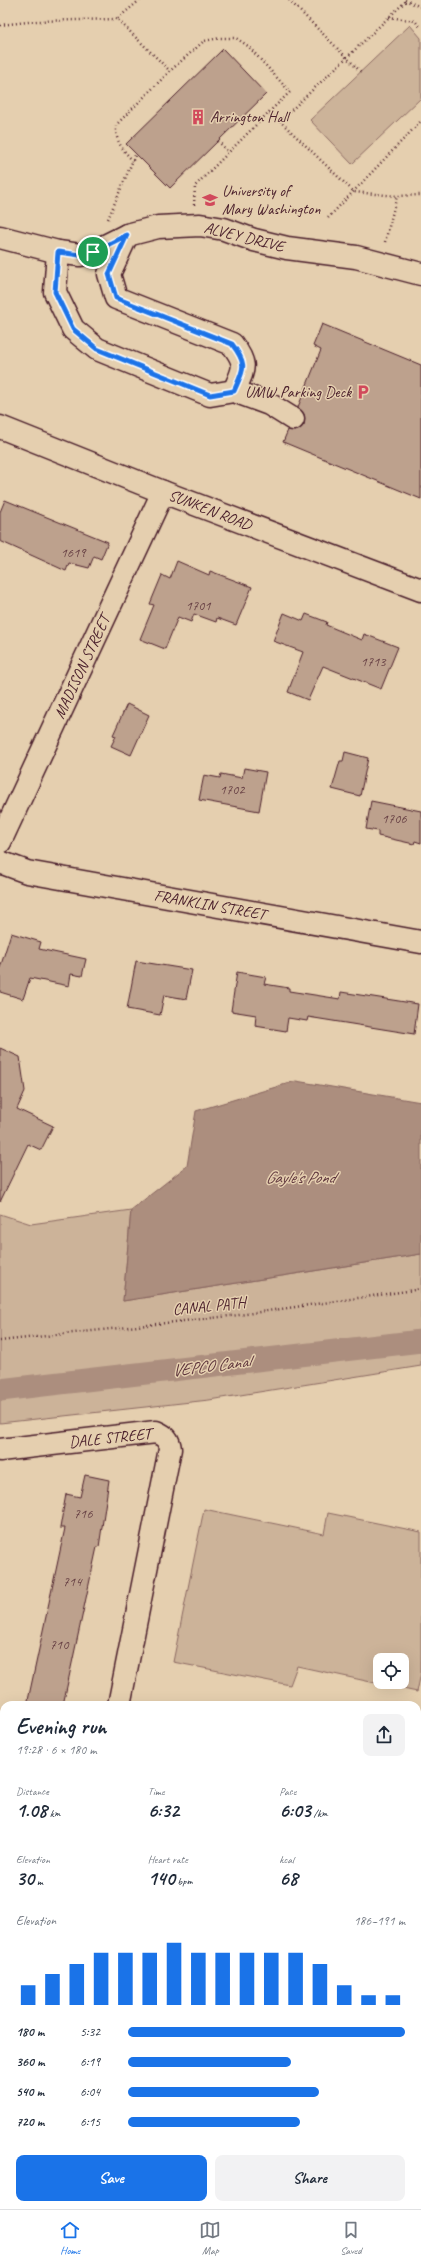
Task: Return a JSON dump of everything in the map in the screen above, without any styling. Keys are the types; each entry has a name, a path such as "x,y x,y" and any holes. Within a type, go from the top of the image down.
{"street":[{"name":"ALVEY DRIVE","path":"0,237 58,252 80,255 93,252 127,235 158,227 191,225 224,229 254,240 287,248 356,257 421,274"},
{"path":"127,235 109,274 116,298 232,344 243,358 244,369 234,391"},
{"path":"58,252 55,292 73,329 97,349 210,395 234,391 269,404 293,419"},
{"name":"SUNKEN ROAD","path":"0,427 163,492 421,590"},
{"name":"MADISON STREET","path":"0,842 163,492"},
{"name":"FRANKLIN STREET","path":"0,862 27,872 421,942"},
{"name":"DALE STREET","path":"0,1450 156,1432 164,1435 169,1442 170,1449 120,1701"}],"path":[{"path":"0,26 37,21 117,19 140,0"},
{"path":"289,0 361,72"},
{"path":"280,121 348,58 406,0 421,7"},
{"path":"389,17 415,22 421,28"},
{"path":"117,19 170,71"},
{"path":"133,161 121,148 115,136 116,125 170,71 204,42 220,38 236,38 248,46 290,92 195,186 191,225"},
{"path":"268,113 280,121 354,192 397,196 421,195"},
{"path":"328,218 421,121"},
{"path":"218,141 228,152"},
{"path":"93,252 136,154"},
{"path":"380,263 397,196"},
{"name":"CANAL PATH","path":"0,1341 239,1315 421,1289"}],"shaded area":[{"path":"410,25 421,38 421,98 352,164 310,120"},
{"path":"131,1210 123,1301 421,1254 421,1366 209,1400 0,1423 0,1214 31,1224"},
{"path":"204,1509 324,1534 328,1513 421,1532 421,1673 417,1692 403,1689 409,1689 409,1653 373,1653 373,1682 297,1666 290,1685 173,1662"}],"water":[{"name":"Gayle's Pond","path":"296,1081 421,1102 421,1254 123,1301 131,1210 187,1166 196,1111"}],"building":[{"name":"Arrington Hall","path":"223,49 266,94 170,188 126,144"},
{"name":"UMW Parking Deck","path":"322,324 421,365 421,499 283,442 288,430 298,430 304,425 304,414 298,407 321,350 313,346"},
{"path":"5,500 108,542 101,559 94,556 89,568 69,563 66,571 0,541 0,512"},
{"path":"177,561 209,575 210,571 252,587 236,625 217,618 216,622 194,614 191,622 178,617 165,649 140,639 154,605 150,604 162,575 170,579"},
{"path":"284,613 303,621 306,614 327,622 326,625 362,640 364,634 398,647 381,689 323,666 308,700 288,692 303,652 273,641"},
{"path":"127,704 149,715 131,755 111,746 116,736 113,735"},
{"path":"345,752 368,758 360,796 332,789 340,761 343,761"},
{"path":"244,768 266,772 259,811 199,800 204,775 220,778 221,774 242,778"},
{"path":"371,801 421,811 421,843 415,841 414,844 378,836 378,831 366,829"},
{"path":"11,933 41,942 39,949 86,959 82,976 71,974 69,986 30,978 23,999 0,992 0,968"},
{"path":"136,961 192,970 186,999 164,995 160,1015 127,1009"},
{"path":"237,972 266,977 264,984 289,988 289,991 340,999 341,992 418,1004 414,1034 308,1017 307,1021 288,1018 286,1031 255,1026 256,1015 231,1011"},
{"path":"0,1048 20,1057 25,1091 17,1109 53,1126 41,1150 28,1144 0,1202"},
{"path":"85,1475 109,1480 99,1547 97,1547 64,1701 28,1701 65,1528 60,1528 66,1494 80,1497"}],"waterway":[{"name":"VEPCO Canal","path":"0,1390 421,1341"}],"place":[{"name":"Arrington Hall","path":"198,117"},
{"name":"University of Mary Washington","path":"210,200"},
{"name":"UMW Parking Deck","path":"363,392"}],"route":[{"path":"127,235 109,274 116,298 232,344 243,358 244,369 234,391 210,395 97,349 73,329 55,292 58,252 80,255 93,252 127,235"}]}
